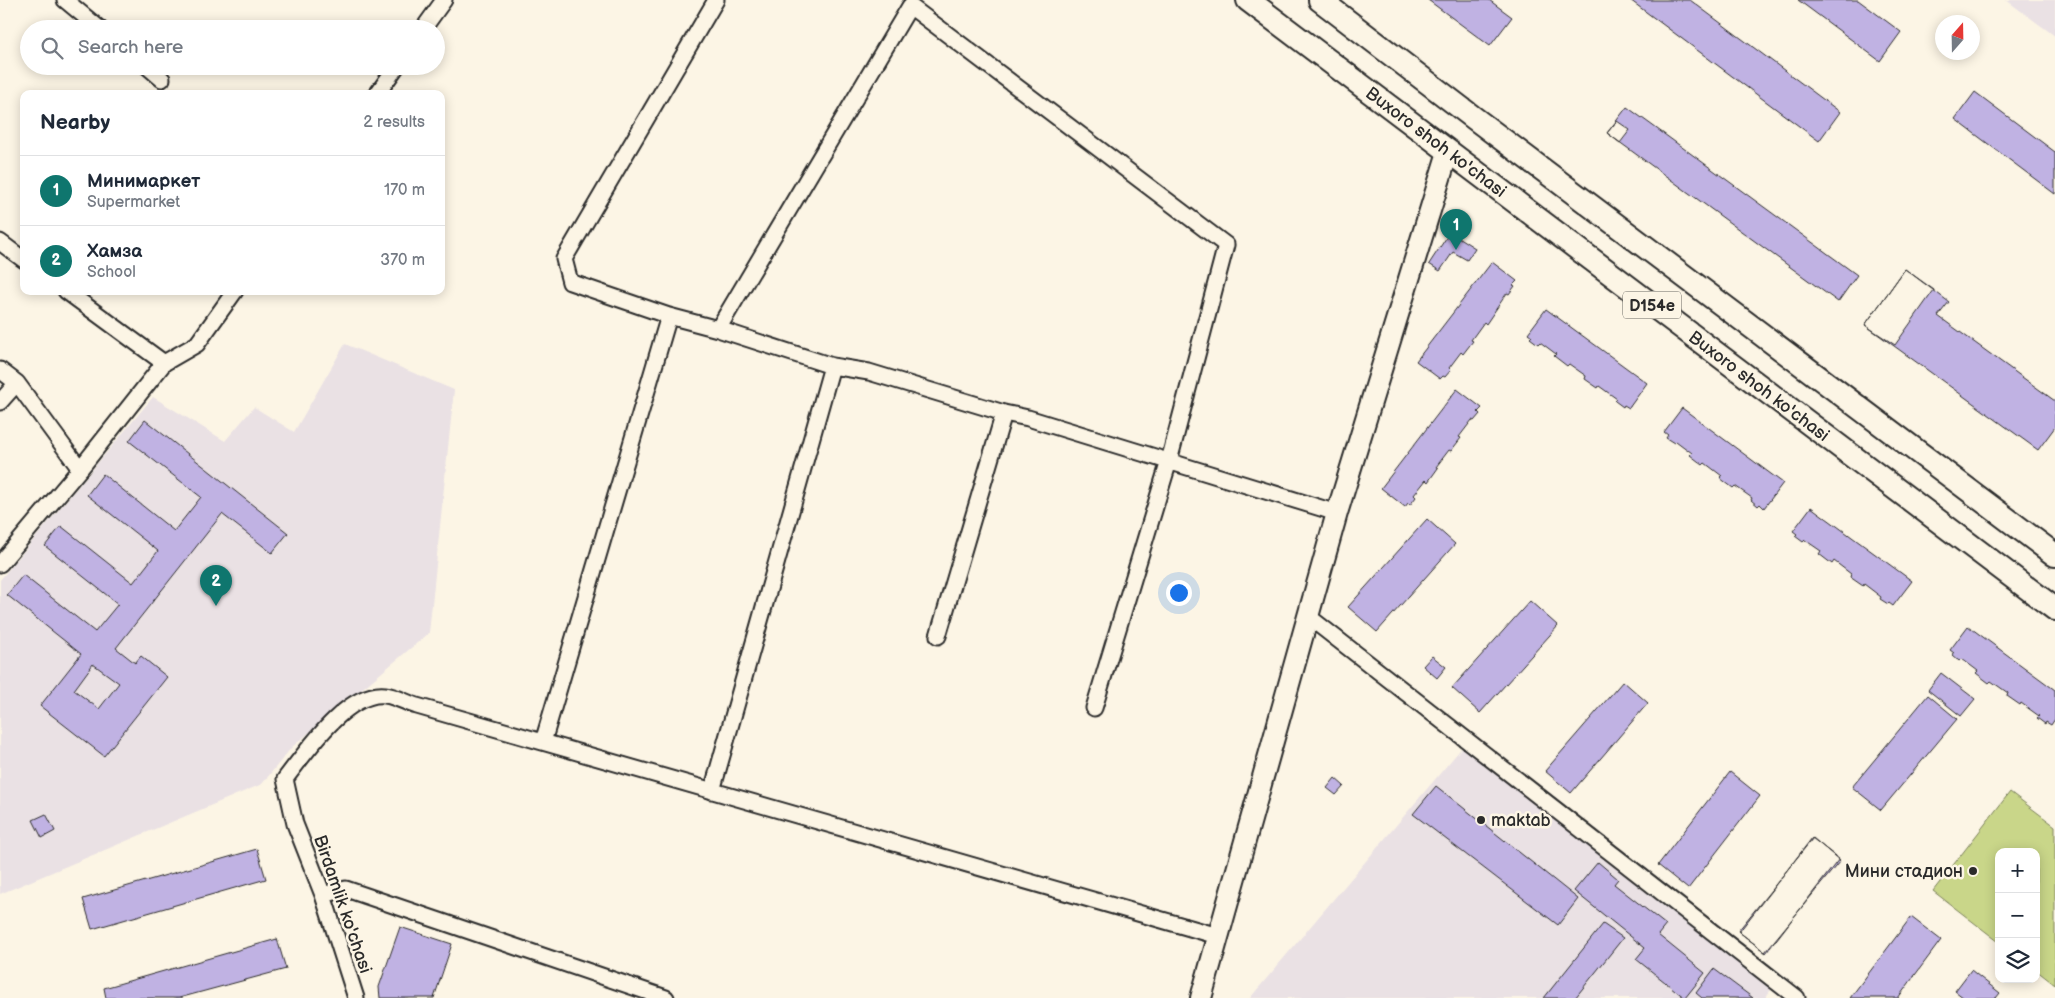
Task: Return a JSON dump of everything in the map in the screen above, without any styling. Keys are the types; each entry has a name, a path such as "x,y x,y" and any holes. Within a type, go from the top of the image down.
{"main road":[{"name":"Buxoro shoh ko'chasi","path":"1248,0 2055,608"},
{"name":"D154e","path":"1320,0 1467,113 2055,555"}],"street":[{"path":"65,0 89,20"},
{"path":"430,20 444,0"},
{"path":"716,0 564,259 570,282 670,316 718,329 832,366 869,372 1004,413 1028,418 1337,513"},
{"path":"718,329 910,6 1226,245 1169,461 1094,708"},
{"path":"157,75 162,79"},
{"path":"380,90 390,75"},
{"path":"1201,998 1337,513 1448,152"},
{"path":"0,242 20,257"},
{"path":"71,295 164,363"},
{"path":"0,564 80,469 164,363 197,344 232,295"},
{"path":"670,316 543,742 1218,936"},
{"path":"712,791 832,366"},
{"path":"0,370 16,383 80,469"},
{"path":"0,402 16,383"},
{"path":"938,636 1004,413"},
{"path":"1309,618 1797,998"},
{"name":"Birdamlik ko'chasi","path":"356,998 323,895 295,824 285,779 312,745 347,708 366,698 385,695 543,742"},
{"path":"323,895 346,889 666,998"}],"shaded area":[{"path":"2006,0 2055,0 2055,36"},
{"path":"345,344 454,390 429,633 292,747 262,784 0,894 0,580 153,397 225,441 254,407 294,432"},
{"name":"maktab","path":"1465,744 1773,987 1765,998 1250,998"}],"green space":[{"name":"Мини стадион","path":"2010,792 2055,826 2055,985 2040,973 2040,848 1995,848 1995,939 1933,891"}],"building":[{"path":"1428,0 1489,0 1512,17 1490,46"},
{"path":"1630,0 1690,0 1840,112 1819,141"},
{"path":"1798,0 1858,0 1901,32 1880,61"},
{"path":"1975,92 2055,152 2055,194 1955,119"},
{"path":"1627,107 1857,275 1838,302 1607,133"},
{"path":"1617,121 1630,130 1620,143 1607,133"},
{"path":"1450,232 1475,248 1467,260 1453,252 1440,271 1429,264"},
{"path":"1492,262 1517,281 1513,285 1515,286 1509,294 1507,293 1486,324 1484,322 1463,354 1461,352 1449,368 1451,370 1445,377 1443,376 1440,379 1416,361"},
{"path":"1905,269 1949,302 1938,316 2055,401 2055,427 2038,450 1865,325"},
{"path":"1905,269 1934,290 1895,345 1865,325"},
{"path":"1546,309 1647,383 1629,408 1624,405 1623,407 1615,401 1617,399 1585,379 1586,376 1569,364 1567,366 1554,356 1556,354 1540,342 1538,344 1530,338 1532,336 1528,333"},
{"path":"1457,389 1482,408 1478,412 1480,414 1474,421 1472,420 1459,437 1461,438 1436,467 1438,468 1428,482 1426,480 1414,495 1416,497 1410,505 1408,503 1405,507 1381,488"},
{"path":"1682,408 1783,483 1764,508 1760,504 1758,506 1751,500 1752,498 1735,486 1733,488 1720,478 1722,476 1705,463 1703,465 1690,455 1692,453 1676,441 1674,443 1666,438 1668,435 1664,432"},
{"path":"145,420 288,533 272,553 222,514 116,648 135,663 141,656 167,677 104,756 40,706 81,654 7,595 23,575 95,632 118,604 45,546 61,526 133,583 158,551 87,495 103,474 174,531 201,497 129,441","holes":["93,664 119,683 99,709 74,690"]},
{"path":"1811,507 1912,581 1893,606 1880,599 1881,597 1864,584 1863,586 1850,577 1851,574 1834,561 1832,564 1819,554 1821,551 1805,540 1803,542 1795,536 1797,534 1793,531"},
{"path":"1427,519 1455,544 1377,632 1348,607"},
{"path":"1530,601 1558,626 1480,713 1452,688"},
{"path":"1968,626 2055,690 2055,719 2051,725 2046,722 2045,724 2037,718 2039,716 2007,696 2008,693 1991,681 1989,683 1976,673 1978,671 1953,655 1954,653 1950,650"},
{"path":"1432,656 1446,667 1437,678 1423,666"},
{"path":"1941,673 1975,699 1961,716 1928,690"},
{"path":"1623,681 1648,703 1571,793 1545,771"},
{"path":"1928,695 1957,719 1881,810 1852,787"},
{"path":"1730,772 1760,796 1688,889 1658,865"},
{"path":"1335,778 1344,786 1336,795 1327,788"},
{"path":"1436,786 1578,899 1558,925 1413,814"},
{"path":"46,814 55,831 42,838 33,820"},
{"path":"1812,838 1839,859 1766,953 1739,932"},
{"path":"1813,838 1840,861 1765,952 1738,931"},
{"path":"257,849 266,879 92,929 83,899"},
{"path":"1598,862 1618,879 1614,884 1666,925 1658,935 1705,973 1685,998 1636,959 1645,948 1574,891"},
{"path":"1911,917 1941,940 1898,998 1850,998"},
{"path":"1603,924 1623,938 1575,998 1544,998"},
{"path":"400,927 452,944 434,998 380,998 379,987"},
{"path":"277,939 286,969 179,998 106,998 104,988"},
{"path":"1714,969 1753,998 1702,998 1696,993"},
{"path":"1971,970 2000,993 1996,998 1964,998 1955,991"}],"place":[{"name":"Минимаркет","path":"1456,250"},
{"name":"Хамза","path":"216,606"},
{"name":"maktab","path":"1481,820"},
{"name":"Мини стадион","path":"1973,871"}]}
